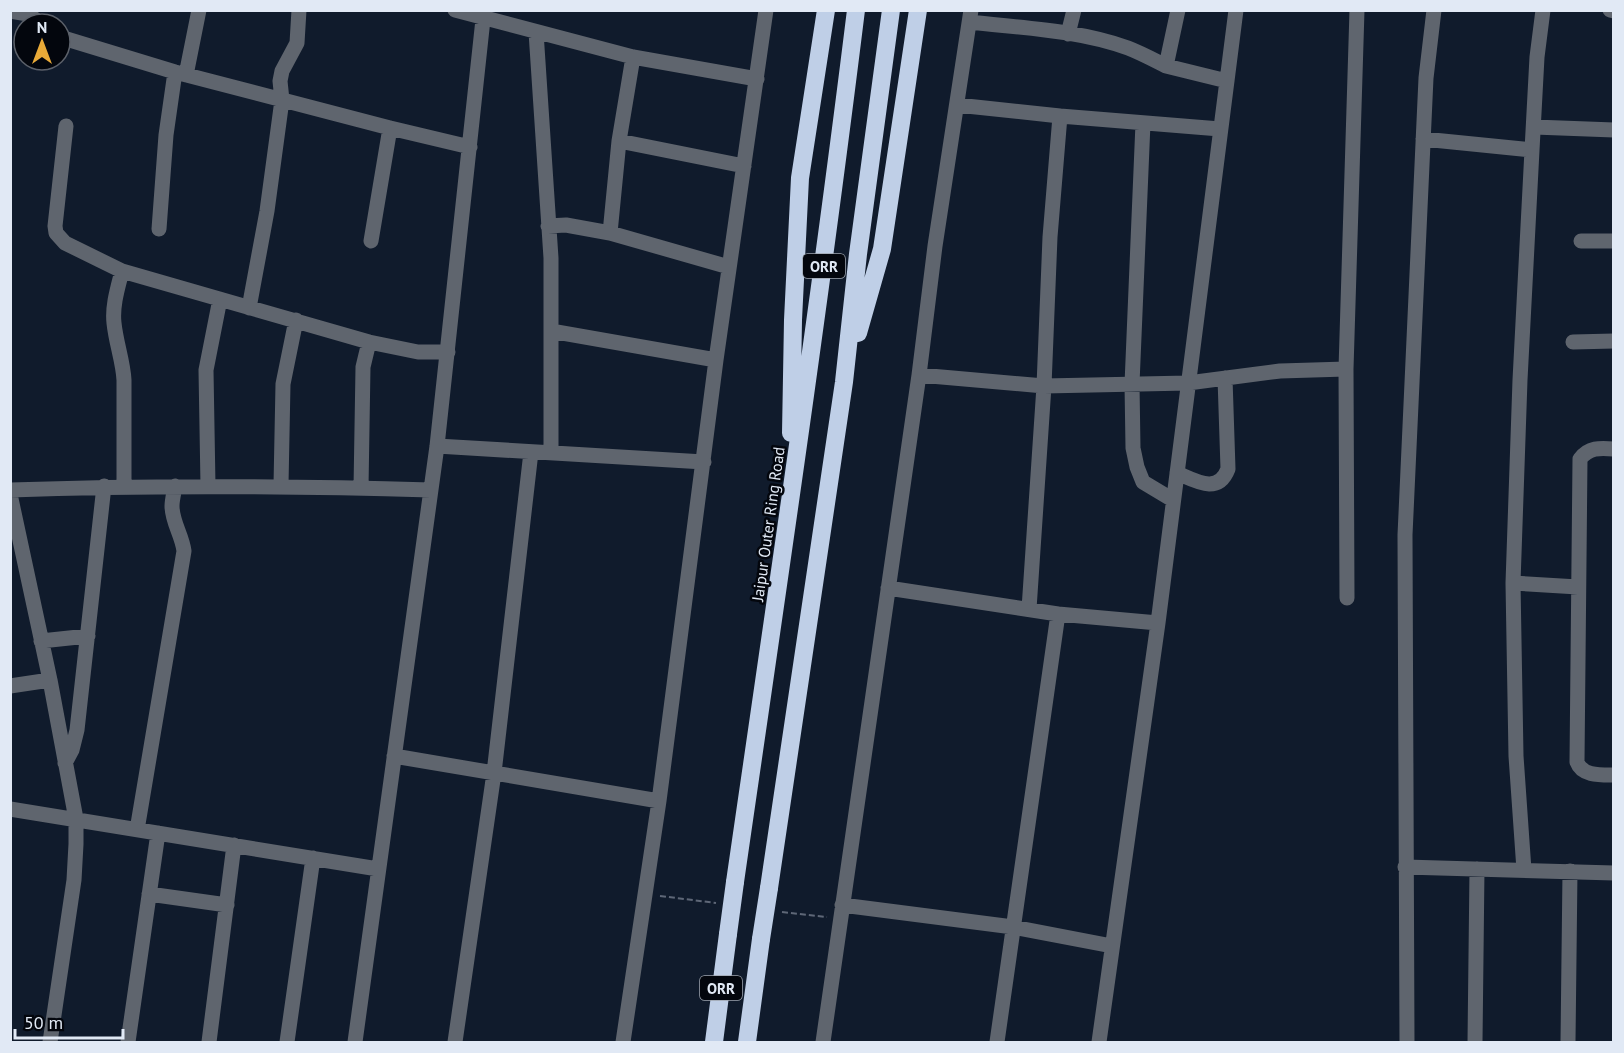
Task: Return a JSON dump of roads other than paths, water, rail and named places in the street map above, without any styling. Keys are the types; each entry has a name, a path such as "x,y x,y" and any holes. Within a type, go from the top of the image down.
{"highway":[{"path":"788,522 793,320 800,178 826,10"},
{"name":"Jaipur Outer Ring Road","path":"714,1042 828,236 856,10"},
{"path":"844,382 858,254 891,10"},
{"path":"844,382 882,249 918,10"},
{"name":"ORR","path":"747,1042 844,382"}],"street":[{"path":"159,229 166,135 200,10"},
{"path":"249,308 264,233 282,100 280,81 282,71 297,43 298,10"},
{"path":"455,10 483,14 536,32 633,57 757,79"},
{"path":"623,1042 659,801 716,360 766,10"},
{"path":"1068,34 1074,10"},
{"path":"1166,66 1178,10"},
{"path":"1099,1042 1158,623 1236,10"},
{"path":"1347,598 1346,369 1357,10"},
{"path":"1407,1042 1405,535 1426,78 1434,10"},
{"path":"1524,870 1516,756 1513,583 1520,380 1532,150 1537,57 1543,10"},
{"path":"355,1042 437,446 483,14"},
{"path":"823,1042 919,375 935,246 970,16 1129,48 1166,66 1227,81"},
{"path":"536,32 551,258 550,453"},
{"path":"72,41 181,73 470,147"},
{"path":"610,233 619,141 633,57"},
{"path":"957,105 1220,129"},
{"path":"1029,609 1044,386 1050,237 1060,116"},
{"path":"1143,123 1132,384 1133,448 1137,468 1143,482 1173,500"},
{"path":"66,126 55,226 56,233 65,243 122,271 249,308 369,342 418,352 448,352"},
{"path":"371,241 390,128"},
{"path":"1534,128 1614,130"},
{"path":"1423,139 1532,150"},
{"path":"619,141 744,166"},
{"path":"548,226 566,225 610,233 729,267"},
{"path":"1581,241 1614,241"},
{"path":"122,271 114,308 114,321 123,363 124,486"},
{"path":"208,486 206,370 220,299"},
{"path":"281,485 283,384 296,320"},
{"path":"550,331 716,360"},
{"path":"1573,342 1614,341"},
{"path":"361,488 363,367 369,342"},
{"path":"919,375 1044,386 1188,383 1280,371 1346,369"},
{"path":"1177,473 1199,483 1215,484 1224,478 1228,469 1226,378"},
{"path":"437,446 704,462"},
{"path":"1614,448 1596,448 1586,451 1580,459 1577,762 1579,768 1588,773 1614,775"},
{"path":"455,1042 494,773 531,452"},
{"path":"50,1042 74,880 76,819 50,680 10,492 104,486 281,485 431,490"},
{"path":"65,763 75,742 77,730 104,486"},
{"path":"137,830 184,551 183,539 173,519 171,506 175,486"},
{"path":"1513,583 1578,587"},
{"path":"888,588 1058,614 1158,623"},
{"path":"997,1042 1058,614"},
{"path":"41,641 88,636"},
{"path":"10,686 50,680"},
{"path":"394,756 659,801"},
{"path":"10,809 378,869"},
{"path":"128,1042 158,833"},
{"path":"209,1042 234,845"},
{"path":"287,1042 313,858"},
{"path":"1405,867 1614,873"},
{"path":"1475,1042 1477,869"},
{"path":"1568,1042 1570,872"},
{"path":"149,894 226,905"},
{"path":"842,905 1013,927 1112,946"}]}
